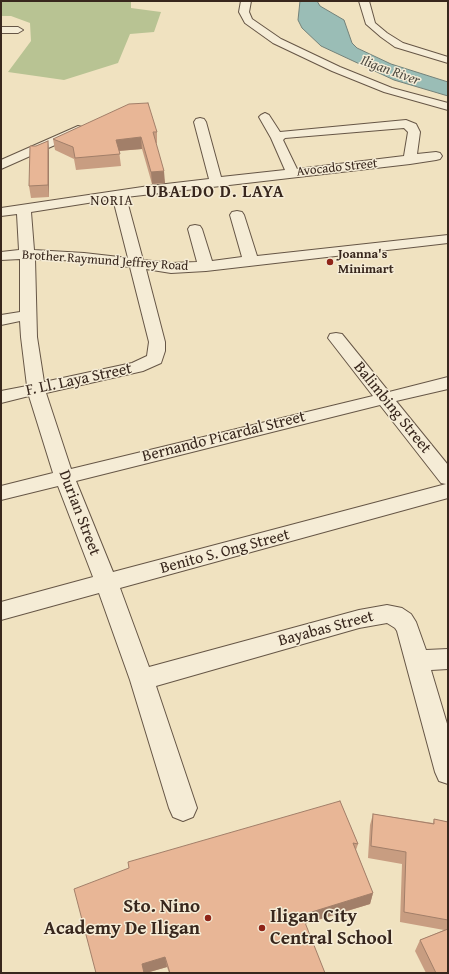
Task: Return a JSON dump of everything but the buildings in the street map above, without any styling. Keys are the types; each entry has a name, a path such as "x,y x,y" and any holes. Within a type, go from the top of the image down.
{"street":[{"path":"246,1 244,12 248,20 256,28 277,41 336,69 388,90 448,107"},
{"path":"364,1 371,24 384,35 399,45 448,60"},
{"path":"1,30 18,30"},
{"path":"265,117 277,138 292,173"},
{"path":"200,122 216,182"},
{"path":"277,138 282,135 406,124 412,127 414,132 410,160"},
{"path":"1,165 86,126"},
{"name":"Avocado Street","path":"4,207 24,208 216,182 436,156"},
{"path":"120,195 138,264"},
{"name":"Durian Street","path":"24,208 32,362 36,389 64,477 107,584 142,680 183,808"},
{"path":"237,215 251,262"},
{"path":"195,229 206,266"},
{"name":"Brother Raymund Jeffrey Road","path":"1,256 27,254 84,257 171,268 251,262 448,240"},
{"name":"F. Ll. Laya Street","path":"1,397 137,367 155,359 157,342 138,264"},
{"path":"1,320 29,315"},
{"name":"Balimbing Street","path":"336,338 448,478"},
{"name":"Bernando Picardal Street","path":"1,493 448,383"},
{"name":"Benito S. Ong Street","path":"1,611 107,584 448,491"},
{"name":"Bayabas Street","path":"142,680 359,618 387,614 394,615 403,621 408,629 448,772"}],"green space":[{"path":"1,1 131,1 131,8 161,12 154,32 130,34 118,63 64,80 8,72 31,41 30,23 11,16 1,16"}],"water":[{"name":"Iligan River","path":"300,1 317,1 320,6 344,20 352,43 357,48 391,64 448,82 448,96 394,80 321,46 302,28 298,20"}],"place":[{"name":"Joanna's Minimart","path":"330,262"},
{"name":"Sto. Nino Academy De Iligan","path":"208,918"},
{"name":"Iligan City Central School","path":"262,928"}],"district":[{"name":"UBALDO D. LAYA","path":"215,193"},
{"name":"NORIA","path":"112,201"}]}
